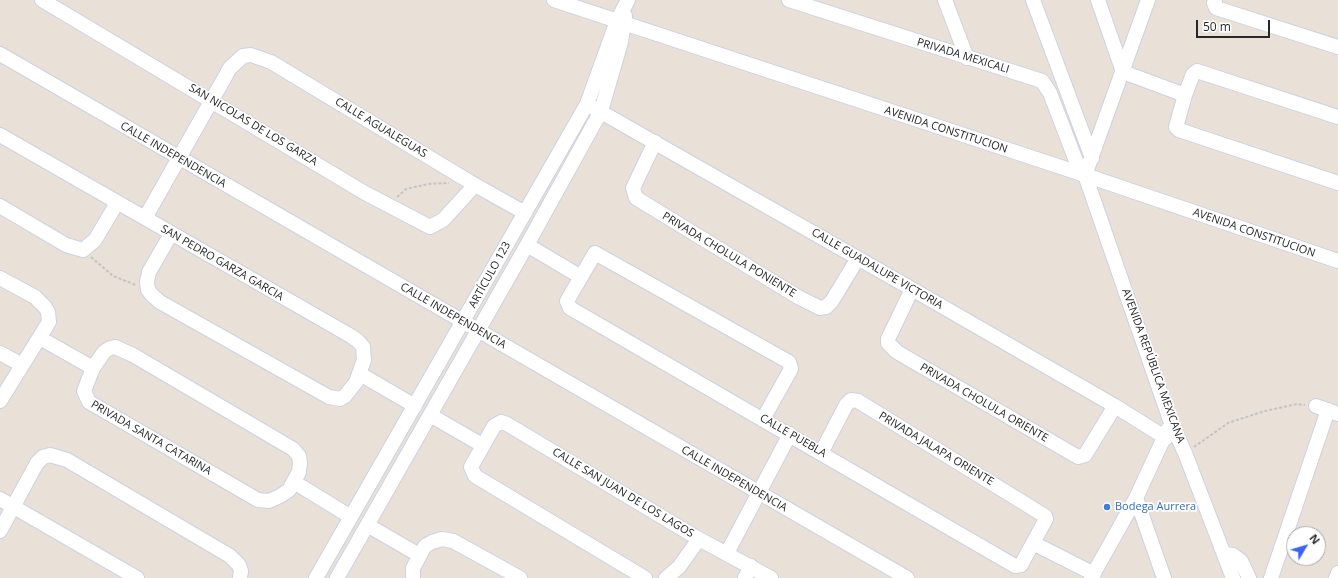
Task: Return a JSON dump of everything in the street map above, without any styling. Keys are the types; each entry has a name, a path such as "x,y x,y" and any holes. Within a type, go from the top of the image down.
{"street":[{"name":"SAN NICOLAS DE LOS GARZA","path":"42,0 386,205 430,227 443,220 472,183"},
{"name":"AVENIDA CONSTITUCION","path":"554,0 1083,175 1338,262"},
{"name":"PRIVADA MEXICALI","path":"789,0 1042,82 1050,93 1083,175"},
{"path":"945,0 967,58"},
{"path":"1033,0 1092,158"},
{"path":"1098,0 1123,72"},
{"path":"1083,175 1092,158 1148,0"},
{"path":"1215,0 1214,3 1216,8 1338,47"},
{"name":"ARTÍCULO 123","path":"337,578 527,245 601,111 626,3"},
{"name":"ARTÍCULO 123","path":"316,578 464,322 587,104 621,22"},
{"name":"CALLE INDEPENDENCIA","path":"0,54 907,578"},
{"name":"CALLE AGUALEGUAS","path":"212,101 235,61 243,56 251,55 271,62 472,183 525,213"},
{"path":"1338,117 1197,71 1193,74 1185,95 1177,128 1338,183"},
{"path":"1123,72 1185,95"},
{"path":"145,218 212,101"},
{"name":"CALLE GUADALUPE VICTORIA","path":"587,104 1115,406 1166,438"},
{"name":"SAN PEDRO GARZA GARCIA","path":"0,135 351,336 363,347 364,360 360,374"},
{"name":"PRIVADA CHOLULA PONIENTE","path":"655,142 633,188 636,198 798,298 820,308 826,307 832,301 858,258"},
{"name":"AVENIDA REPÚBLICA MEXICANA","path":"1083,175 1170,420 1185,453 1233,578"},
{"path":"0,206 66,245 83,250 95,240 118,203"},
{"path":"171,234 149,272 147,282 148,290 160,302 335,399 340,399 345,396 360,374 415,406"},
{"path":"527,245 581,277 592,256 598,253 789,362 791,369 763,419"},
{"name":"CALLE PUEBLA","path":"581,277 567,301 570,308 1018,567 1033,543"},
{"path":"0,278 35,297 45,306 48,312 49,322 0,401"},
{"name":"PRIVADA CHOLULA ORIENTE","path":"912,289 888,339 892,348 910,360 1078,457 1083,457 1085,455 1115,406"},
{"path":"40,338 94,368"},
{"name":"PRIVADA SANTA CATARINA","path":"116,347 133,355 293,449 299,456 300,463 299,472 294,482 289,490 280,496 269,501 258,500 89,402 84,391 94,368 104,352 110,348 116,347"},
{"path":"0,353 22,366"},
{"name":"PRIVADA JALAPA ORIENTE","path":"821,453 846,405 851,400 858,401 1045,516 1046,519 1033,543"},
{"path":"1271,578 1328,410"},
{"path":"430,415 482,445 471,467 478,479 645,578"},
{"path":"1033,543 1092,576 1136,498 1166,438 1170,420"},
{"name":"CALLE SAN JUAN DE LOS LAGOS","path":"482,445 497,423 507,424 699,539 727,553 748,572 771,578"},
{"path":"727,553 790,434"},
{"path":"0,531 40,460 43,457 50,455 58,457 230,556 239,565 241,571 240,578"},
{"path":"294,482 351,517"},
{"path":"1136,498 1164,578"},
{"path":"0,499 137,578"},
{"path":"368,526 419,555"},
{"path":"666,578 679,567 699,539"},
{"path":"413,578 413,568 425,546 432,542 442,540 454,541 520,578"},
{"path":"1224,554 1233,555 1241,561 1249,578"},
{"path":"1336,578 1338,573"}],"path":[{"path":"386,205 397,198 406,189 428,184 472,183"},
{"path":"83,250 112,276 148,290"},
{"path":"1185,453 1228,422 1265,411 1297,404 1328,410"}],"place":[{"name":"Bodega Aurrera","path":"1107,507"}]}
